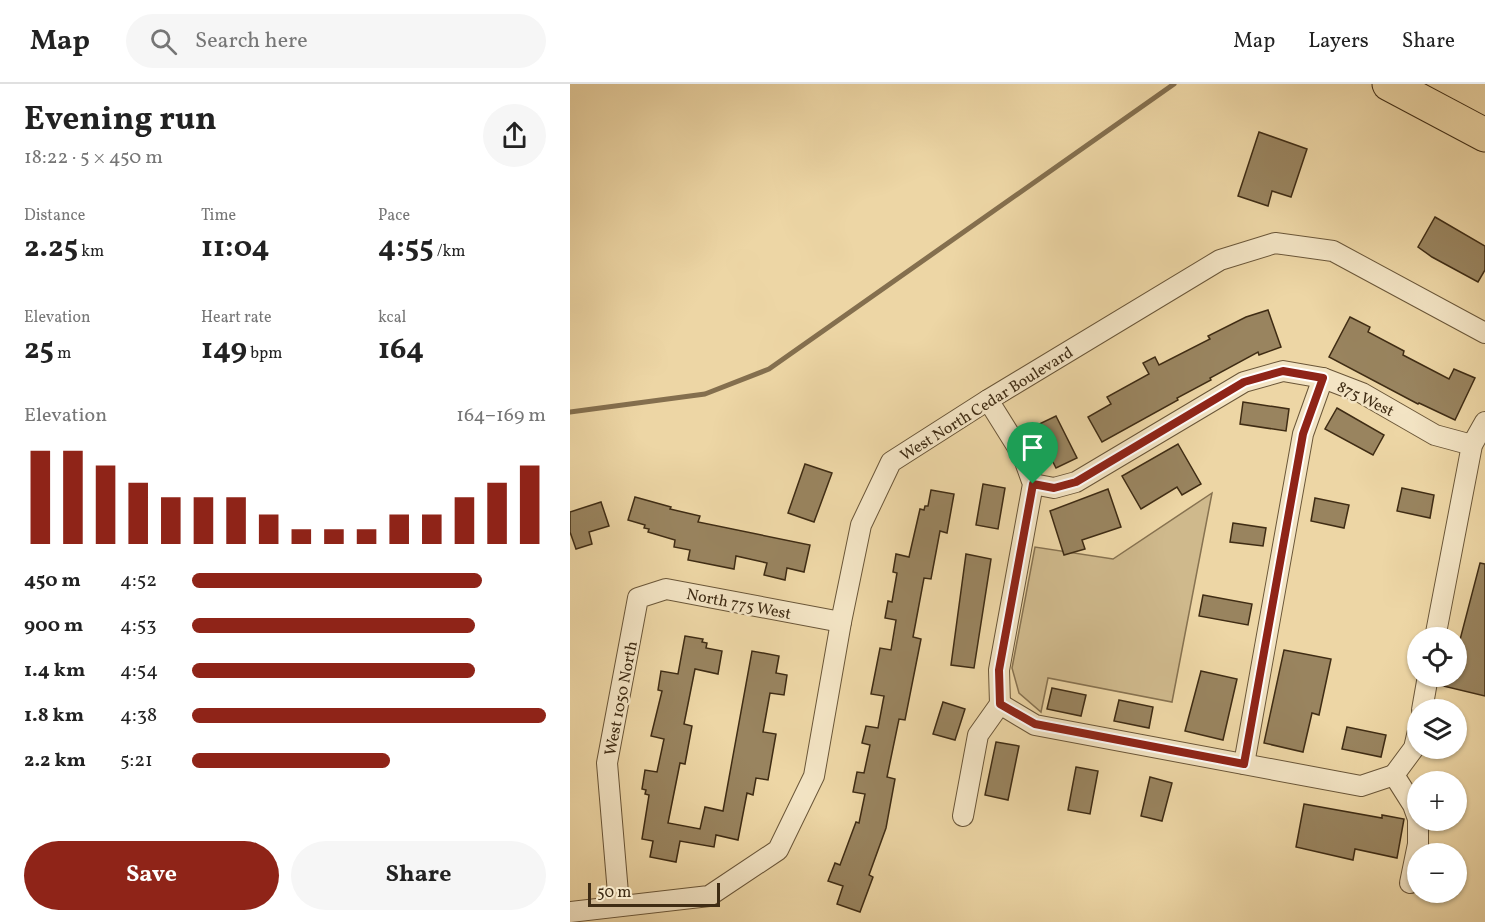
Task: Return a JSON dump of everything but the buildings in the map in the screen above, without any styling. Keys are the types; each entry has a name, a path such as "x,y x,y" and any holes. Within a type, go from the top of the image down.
{"highway":[{"path":"1389,84 1485,135"}],"street":[{"name":"West North Cedar Boulevard","path":"570,912 710,896 778,850 814,776 841,622 861,525 891,462 988,400 1220,260 1275,243 1333,251 1485,333"},
{"name":"875 West","path":"1033,484 1054,488 1076,482 1244,382 1283,371 1323,378 1362,393 1436,435 1472,445"},
{"path":"1244,764 1303,434 1323,378"},
{"path":"963,816 978,735 1000,704 999,670 1033,484 1023,456 988,400"},
{"path":"1437,627 1472,445 1485,422"},
{"name":"North 775 West","path":"638,598 666,589 841,622"},
{"name":"West 1050 North","path":"619,905 607,763 638,598"},
{"path":"1000,704 1035,724 1361,786 1394,775 1407,757"},
{"path":"1394,775 1407,796"}],"shaded area":[{"path":"1212,493 1172,702 1048,678 1041,712 1019,693 1012,668 1035,547 1113,559"}],"waterway":[{"path":"570,412 705,394 769,369 1174,84"}],"route":[{"path":"1283,371 1323,378 1303,434 1244,764 1035,724 1000,704 999,670 1033,484 1054,488 1076,482 1244,382 1283,371"}]}
